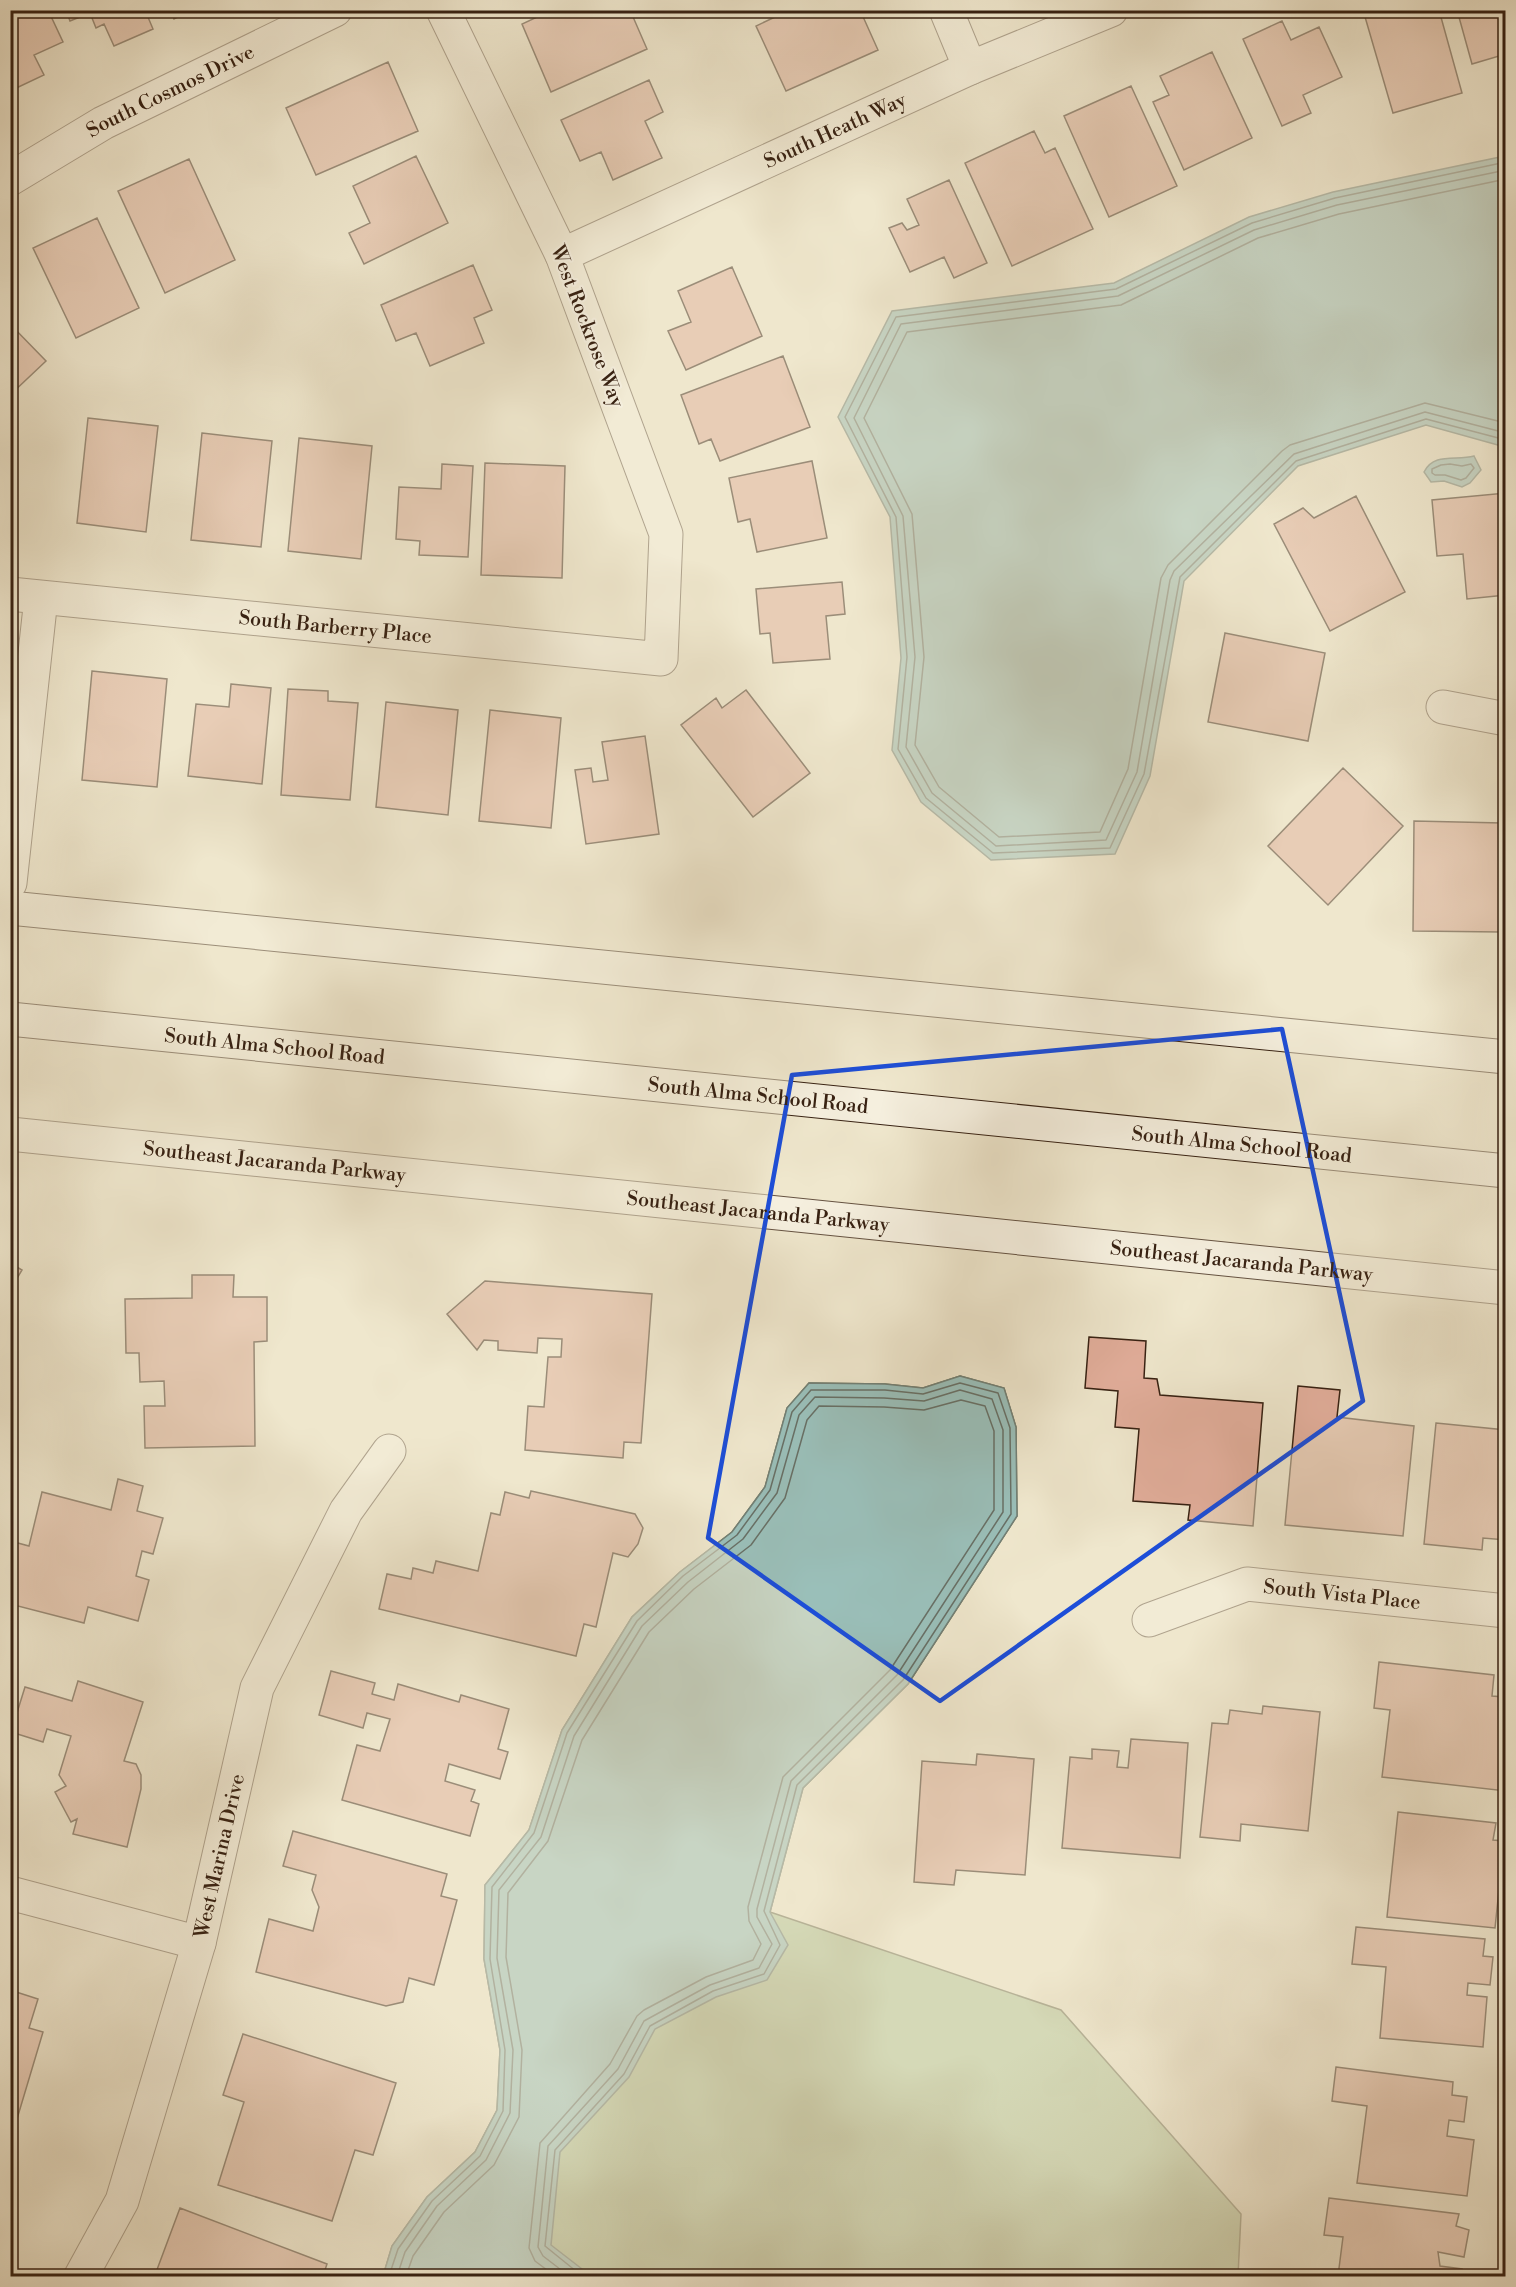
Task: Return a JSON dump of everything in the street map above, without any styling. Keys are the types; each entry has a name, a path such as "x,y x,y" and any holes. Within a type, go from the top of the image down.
{"street":[{"name":"South Cosmos Drive","path":"10,178 103,123 335,10"},
{"name":"West Rockrose Way","path":"443,10 562,255 666,534 661,659"},
{"path":"946,10 970,68"},
{"name":"South Heath Way","path":"562,255 970,68 1111,10"},
{"path":"10,883 26,596"},
{"name":"South Barberry Place","path":"26,596 661,659"},
{"path":"1443,707 1506,719"},
{"path":"10,908 1506,1057"},
{"name":"South Alma School Road","path":"10,1019 1506,1171"},
{"name":"Southeast Jacaranda Parkway","path":"10,1134 1506,1288"},
{"name":"West Marina Drive","path":"81,2277 122,2201 199,1943 257,1688 346,1511 390,1451"},
{"name":"South Vista Place","path":"1149,1620 1247,1584 1506,1611"},
{"path":"10,1893 199,1943"}],"highlighted area":[{"path":"1282,1029 1363,1401 940,1701 708,1538 792,1075"}],"green space":[{"path":"960,1376 1004,1388 1016,1427 1017,1516 908,1684 803,1788 770,1912 1061,2010 1241,2214 1238,2276 383,2276 392,2246 427,2197 475,2152 497,2110 500,2050 484,1959 485,1885 529,1830 562,1730 632,1617 680,1572 732,1532 765,1487 787,1408 809,1383 885,1384 923,1388"}],"water":[{"path":"1505,156 1505,447 1426,425 1298,466 1184,581 1150,776 1115,854 991,860 921,802 892,750 901,658 890,517 838,417 892,311 1114,283 1249,217 1333,192"},
{"path":"1474,456 1481,470 1470,483 1462,487 1444,481 1431,482 1424,472 1428,466 1439,459"},
{"path":"960,1376 1004,1388 1016,1427 1017,1516 908,1684 803,1788 770,1912 788,1945 767,1980 716,1997 655,2029 629,2077 560,2152 551,2245 591,2276 383,2276 392,2246 427,2197 475,2152 497,2110 500,2050 484,1959 485,1885 529,1830 562,1730 632,1617 680,1572 732,1532 765,1487 787,1408 809,1383 885,1384 923,1388"}],"building":[{"path":"10,10 48,10 63,42 34,55 44,75 10,91"},
{"path":"66,10 145,10 153,29 114,46 104,24 96,28 90,13 70,21"},
{"path":"171,10 192,10 174,19"},
{"path":"552,10 630,10 647,49 551,92 522,24"},
{"path":"790,10 860,10 878,50 786,91 756,26"},
{"path":"1363,10 1439,10 1462,93 1393,113"},
{"path":"1457,10 1506,10 1506,54 1472,64"},
{"path":"1282,21 1291,40 1319,27 1342,77 1303,95 1311,113 1282,126 1243,39"},
{"path":"1212,52 1252,138 1184,170 1153,102 1169,95 1160,76"},
{"path":"388,62 418,131 316,175 286,108"},
{"path":"649,80 663,112 645,121 662,158 613,180 601,152 580,161 561,120"},
{"path":"1131,86 1177,186 1109,217 1064,116"},
{"path":"1034,131 1045,153 1055,148 1093,229 1012,266 965,163"},
{"path":"416,156 448,223 364,264 349,233 370,223 353,186"},
{"path":"189,159 235,260 165,293 118,191"},
{"path":"949,180 987,263 954,278 944,257 910,272 889,228 902,223 907,230 919,225 907,199"},
{"path":"97,218 139,308 76,338 33,248"},
{"path":"473,265 492,310 474,318 484,343 430,366 416,333 396,341 381,305"},
{"path":"732,267 762,336 686,370 668,331 691,322 678,291"},
{"path":"10,324 46,361 10,395"},
{"path":"783,356 810,427 720,461 711,439 699,444 681,395"},
{"path":"88,418 158,426 146,532 77,523"},
{"path":"202,433 272,441 261,547 191,540"},
{"path":"299,438 372,446 361,559 288,551"},
{"path":"812,461 827,538 757,552 750,519 738,522 729,478"},
{"path":"485,463 565,466 562,578 481,575"},
{"path":"442,464 473,466 468,557 419,555 420,541 396,539 399,487 441,489"},
{"path":"1506,493 1506,595 1467,599 1463,554 1437,556 1432,500"},
{"path":"1356,496 1405,592 1330,631 1274,524 1303,508 1314,518"},
{"path":"842,582 845,614 826,616 830,659 773,663 770,633 760,634 756,589"},
{"path":"1225,633 1325,653 1308,741 1208,722"},
{"path":"92,671 167,679 157,787 82,780"},
{"path":"231,684 271,688 262,784 188,776 196,704 229,707"},
{"path":"288,689 328,691 328,701 358,703 350,800 281,795"},
{"path":"746,690 810,773 753,817 681,725 716,698 722,708"},
{"path":"386,702 458,710 448,815 376,807"},
{"path":"490,710 561,718 551,828 479,821"},
{"path":"645,736 659,834 586,844 575,770 591,768 593,782 608,780 602,742"},
{"path":"1343,768 1403,826 1328,905 1268,846"},
{"path":"1414,821 1502,823 1501,932 1413,931"},
{"path":"10,1263 22,1270 10,1290"},
{"path":"192,1275 234,1275 233,1297 267,1297 267,1341 254,1342 255,1446 145,1448 144,1406 165,1406 164,1381 140,1382 139,1353 126,1353 125,1299 192,1298"},
{"path":"485,1281 652,1294 641,1443 624,1442 623,1458 525,1450 528,1406 544,1407 548,1357 561,1357 562,1339 538,1338 537,1353 498,1350 498,1341 484,1340 477,1350 447,1314"},
{"path":"1089,1337 1146,1341 1144,1378 1157,1379 1160,1395 1263,1403 1253,1526 1188,1520 1190,1505 1133,1501 1139,1429 1115,1427 1118,1391 1085,1388"},
{"path":"1298,1386 1340,1390 1337,1417 1414,1426 1403,1536 1285,1525"},
{"path":"1436,1423 1506,1430 1506,1540 1483,1538 1482,1550 1424,1544"},
{"path":"118,1479 143,1486 137,1511 163,1518 153,1554 142,1551 136,1576 149,1580 138,1621 88,1607 84,1623 10,1604 10,1555 14,1542 29,1546 42,1492 111,1510"},
{"path":"531,1491 635,1514 643,1528 638,1544 628,1557 613,1553 596,1627 584,1624 576,1656 379,1609 387,1574 411,1579 413,1568 433,1573 436,1561 478,1571 491,1513 500,1515 505,1492 529,1498"},
{"path":"1379,1662 1494,1675 1492,1696 1504,1697 1500,1735 1506,1735 1506,1791 1382,1777 1390,1710 1374,1708"},
{"path":"331,1671 375,1683 372,1694 394,1700 398,1684 459,1702 461,1695 509,1709 498,1749 508,1752 500,1779 449,1764 445,1781 475,1790 471,1801 479,1804 470,1836 342,1800 357,1745 380,1751 390,1719 367,1713 363,1728 319,1715"},
{"path":"78,1681 143,1702 124,1761 136,1764 141,1775 141,1789 127,1847 73,1834 77,1819 71,1822 55,1792 66,1786 59,1775 71,1736 47,1729 43,1742 11,1732 25,1687 72,1701"},
{"path":"1263,1706 1320,1712 1308,1831 1241,1824 1240,1841 1200,1837 1212,1723 1228,1724 1230,1710 1262,1714"},
{"path":"1131,1739 1188,1743 1180,1858 1062,1848 1070,1757 1092,1759 1092,1749 1119,1751 1117,1767 1128,1768"},
{"path":"977,1754 1034,1759 1025,1875 956,1870 954,1885 914,1882 922,1761 976,1765"},
{"path":"1398,1812 1496,1823 1493,1840 1504,1841 1495,1928 1387,1917"},
{"path":"293,1831 447,1874 441,1896 457,1900 434,1985 409,1978 403,2002 386,2006 256,1972 269,1919 313,1931 319,1907 312,1890 316,1875 283,1866"},
{"path":"1356,1927 1485,1939 1483,1956 1493,1957 1490,1985 1468,1983 1467,1995 1487,1997 1483,2047 1380,2038 1386,1967 1352,1964"},
{"path":"10,1990 38,1999 29,2028 43,2032 11,2139"},
{"path":"243,2034 396,2083 373,2155 355,2150 332,2221 218,2185 244,2102 223,2095"},
{"path":"1336,2067 1453,2082 1452,2095 1467,2097 1464,2122 1449,2120 1447,2136 1474,2140 1467,2196 1357,2183 1367,2106 1332,2101"},
{"path":"1329,2198 1459,2214 1456,2226 1469,2230 1464,2257 1438,2252 1440,2266 1462,2269 1461,2276 1338,2276 1343,2237 1324,2235"},
{"path":"180,2208 327,2264 323,2276 155,2275"}]}
